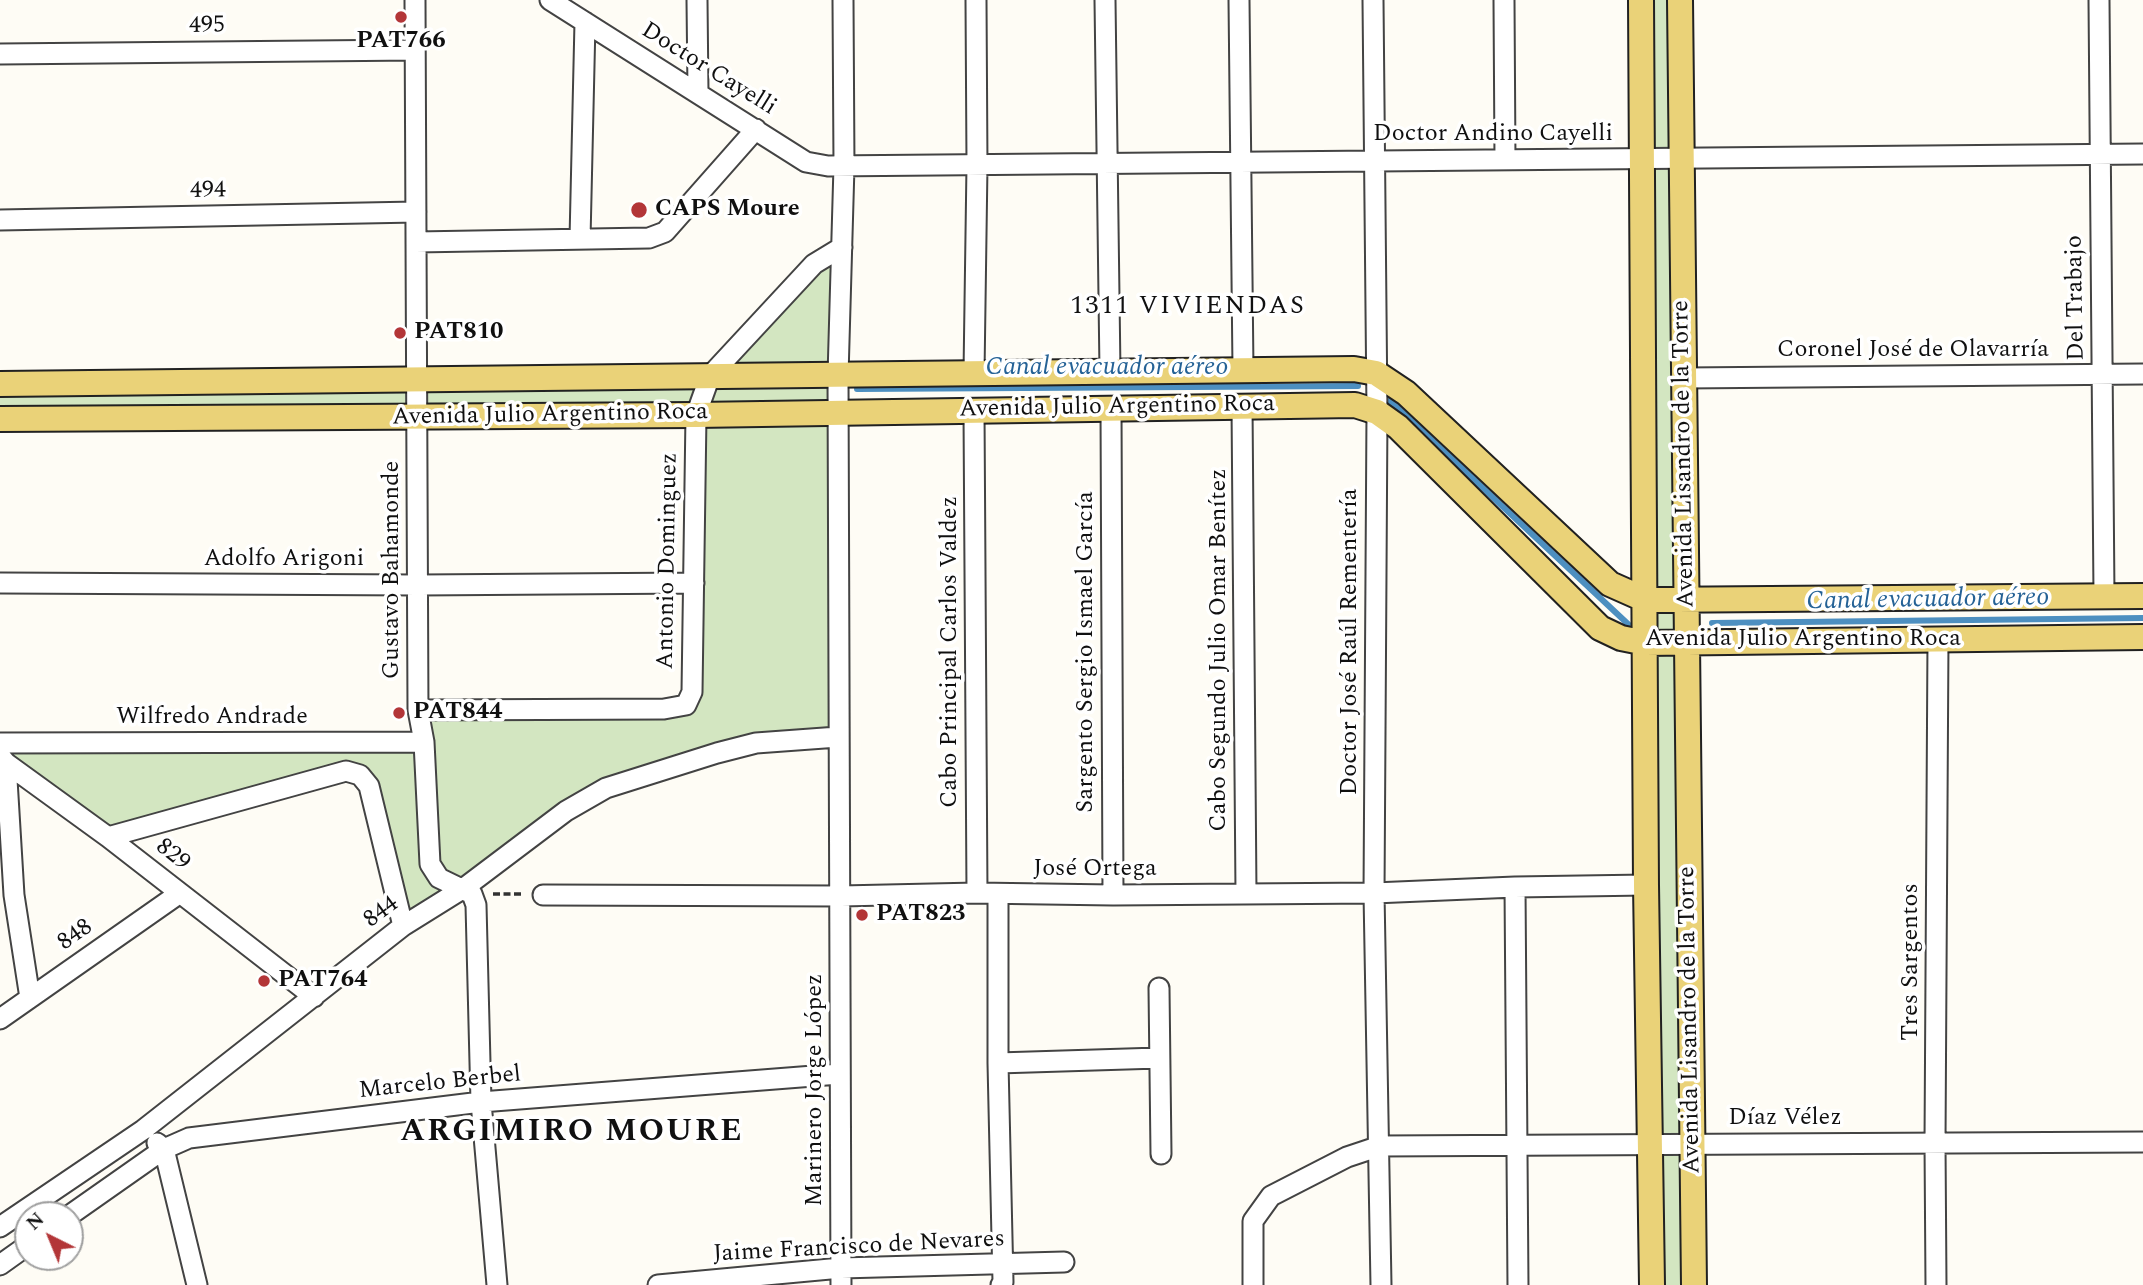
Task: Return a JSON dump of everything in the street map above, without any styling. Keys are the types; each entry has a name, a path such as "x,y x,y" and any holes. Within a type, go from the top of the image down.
{"main road":[{"name":"Avenida Lisandro de la Torre","path":"1641,0 1646,885 1652,1285"},
{"name":"Avenida Lisandro de la Torre","path":"1680,0 1694,1285"},
{"name":"Avenida Julio Argentino Roca","path":"0,384 1354,369 1376,373 1406,393 1610,584 1646,600 2143,596"},
{"name":"Avenida Julio Argentino Roca","path":"0,419 417,418 1355,405 1377,412 1398,427 1600,628 1621,638 1646,643 2143,637"}],"street":[{"path":"415,0 417,379"},
{"path":"697,0 698,92"},
{"path":"838,376 844,166 843,0"},
{"path":"974,373 976,0"},
{"path":"1105,0 1110,371"},
{"path":"1239,0 1242,369"},
{"name":"Doctor José Raúl Rementería","path":"1373,0 1377,412 1374,893 1381,1285"},
{"path":"1504,0 1505,160"},
{"name":"Del Trabajo","path":"2099,0 2104,595"},
{"name":"Doctor Cayelli","path":"554,1 806,162 844,166"},
{"path":"580,239 585,22"},
{"name":"495","path":"0,54 415,50"},
{"path":"416,242 649,238 665,232 756,129"},
{"name":"Doctor Andino Cayelli","path":"844,166 2143,154"},
{"name":"494","path":"0,220 416,212"},
{"path":"710,376 814,264 842,247"},
{"name":"Coronel José de Olavarría","path":"1684,377 2143,374"},
{"name":"Antonio Dominguez","path":"418,710 664,709 686,705 692,692 696,415 710,376"},
{"name":"Marinero Jorge López","path":"838,376 841,1277"},
{"name":"Gustavo Bahamonde","path":"417,379 418,710 424,742 430,864 439,878 468,891"},
{"name":"Cabo Segundo Julio Omar Benítez","path":"1242,405 1246,894"},
{"name":"Sargento Sergio Ismael García","path":"1111,408 1113,895"},
{"name":"Cabo Principal Carlos Valdez","path":"974,411 977,893"},
{"name":"Adolfo Arigoni","path":"0,583 694,583"},
{"name":"Tres Sargentos","path":"1936,1285 1938,639"},
{"name":"844","path":"0,1227 143,1130 403,926 468,891 566,811 606,788 717,753 756,743 838,737"},
{"name":"Wilfredo Andrade","path":"0,743 424,742"},
{"path":"3,760 7,895 30,998"},
{"name":"829","path":"3,760 108,837 314,997"},
{"path":"108,837 346,771 360,775 369,786 403,926"},
{"name":"José Ortega","path":"543,895 1374,893 1646,885"},
{"path":"1515,887 1518,1285"},
{"path":"468,891 476,905 481,1102 497,1285"},
{"name":"848","path":"0,1019 180,893"},
{"path":"998,894 1001,1285"},
{"path":"1159,988 1161,1154"},
{"path":"998,1063 1159,1058"},
{"name":"Marcelo Berbel","path":"84,1205 164,1149 189,1138 481,1102 839,1073"},
{"path":"143,1130 164,1149 197,1285"},
{"name":"Díaz Vélez","path":"1252,1285 1253,1221 1271,1196 1347,1157 1380,1146 2143,1142"},
{"name":"Jaime Francisco de Nevares","path":"658,1285 841,1277 1002,1264 1064,1262"}],"path":[{"path":"468,891 543,895"}],"green space":[{"path":"1641,0 1680,0 1694,1285 1652,1285"},
{"path":"842,247 838,737 756,743 606,788 403,926 360,775 108,837 6,763 0,743 424,742 418,710 686,705 696,416 0,419 0,384 710,376"}],"waterway":[{"name":"Canal evacuador aéreo","path":"857,389 1358,386"},
{"name":"Canal evacuador aéreo","path":"1389,400 1628,624"},
{"name":"Canal evacuador aéreo","path":"1712,623 2143,618"}],"place":[{"name":"PAT766","path":"401,17"},
{"name":"CAPS Moure","path":"639,210"},
{"name":"PAT810","path":"400,333"},
{"name":"PAT844","path":"399,713"},
{"name":"PAT823","path":"862,915"},
{"name":"PAT764","path":"264,981"}],"district":[{"name":"1311 VIVIENDAS","path":"1188,308"},
{"name":"ARGIMIRO MOURE","path":"572,1134"}]}
